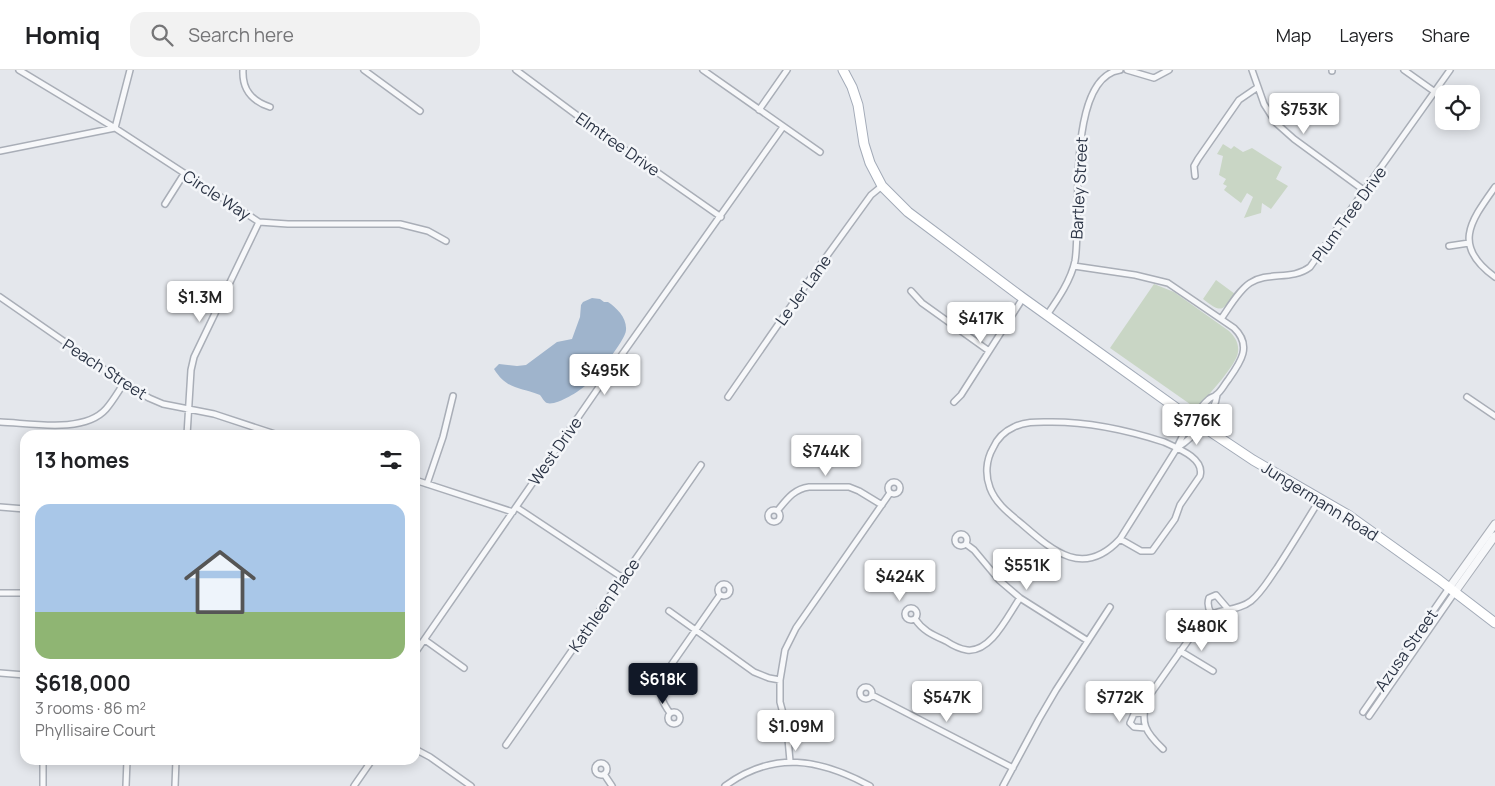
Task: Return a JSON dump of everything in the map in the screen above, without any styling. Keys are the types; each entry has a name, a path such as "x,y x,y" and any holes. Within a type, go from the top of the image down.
{"main road":[{"name":"Jungermann Road","path":"843,70 852,87 858,105 864,144 870,163 882,186 908,212 1047,316 1197,423 1253,460 1348,514 1495,623"}],"street":[{"name":"Circle Way","path":"19,70 116,128 259,222 288,224 400,224 428,231 446,241"},
{"path":"0,151 116,128 130,70"},
{"path":"243,70 247,92 251,97 270,107"},
{"path":"364,70 420,111"},
{"name":"Elmtree Drive","path":"516,70 594,128 721,216"},
{"path":"703,70 820,152"},
{"path":"759,110 787,70"},
{"name":"Bartley Street","path":"1047,316 1074,266 1079,150 1083,125 1089,105 1098,87 1107,76 1120,70"},
{"path":"1127,70 1154,78 1169,70"},
{"path":"1252,70 1267,109 1284,131 1365,191"},
{"path":"1404,70 1435,92"},
{"name":"Plum Tree Drive","path":"1440,85 1450,70"},
{"path":"1194,176 1194,166 1198,159 1239,100 1258,87"},
{"name":"Plum Tree Drive","path":"1221,319 1245,286 1251,282 1264,278 1295,274 1305,271 1310,267 1435,92"},
{"name":"West Drive","path":"420,646 783,127"},
{"path":"165,204 184,174"},
{"name":"Le Jer Lane","path":"728,397 871,195 882,186"},
{"path":"1495,187 1472,220 1469,243 1478,263 1495,277"},
{"path":"187,430 191,370 194,357 259,222"},
{"path":"1450,246 1469,243"},
{"path":"1074,266 1135,275 1168,283 1238,332 1244,349 1240,363 1217,395 1209,399 1187,442 1177,448"},
{"path":"911,291 922,303 989,351"},
{"name":"Peach Street","path":"0,297 124,383 149,398 163,404 188,408 261,430"},
{"path":"954,402 1023,298"},
{"path":"0,422 66,425 83,422 105,410 124,383"},
{"path":"1120,539 1141,551 1152,551 1175,519 1180,505 1202,472 1201,467 1195,460 1177,448 1158,440 1116,428 1060,422 1034,422 1014,427 1000,437 994,446 987,464 987,477 993,496 1049,547 1065,556 1080,558 1100,554 1114,546 1120,539 1177,448 1181,438 1216,405 1217,395"},
{"path":"426,484 443,438 453,396"},
{"path":"1467,397 1495,416"},
{"name":"Kathleen Place","path":"506,745 701,465"},
{"path":"420,482 515,509 623,578"},
{"path":"778,510 792,494 809,487 849,487 882,505"},
{"path":"790,761 787,728 780,702 780,680 785,650 790,636 890,493"},
{"path":"1163,749 1149,736 1146,728 1144,712 1148,699 1204,618 1211,613 1250,602 1259,592 1300,533 1320,499"},
{"path":"0,507 20,509"},
{"path":"1452,590 1495,524"},
{"path":"1452,590 1495,536"},
{"path":"966,544 974,550 999,580 1020,598 1088,641"},
{"name":"Azusa Street","path":"1363,712 1452,590"},
{"name":"Azusa Street","path":"1369,716 1452,590"},
{"path":"0,593 20,593"},
{"path":"670,713 662,702 660,681 720,595"},
{"path":"1211,613 1208,608 1208,601 1209,598 1216,595 1228,609"},
{"path":"915,619 926,632 958,647 967,650 981,648 992,639 1020,598"},
{"path":"1003,786 1038,718 1110,607"},
{"path":"669,611 754,672 780,680"},
{"path":"425,640 464,668"},
{"path":"1180,651 1213,671"},
{"path":"0,674 20,675"},
{"path":"872,695 1012,768"},
{"path":"1144,712 1134,714 1130,723 1134,727 1146,728"},
{"path":"420,752 430,757 471,786"},
{"path":"724,786 751,771 790,761 829,767 870,786"},
{"path":"43,765 43,786"},
{"path":"126,786 127,765"},
{"path":"175,786 176,765"},
{"path":"354,786 369,765"},
{"path":"604,774 606,781 612,786"}],"green space":[{"path":"1223,144 1231,149 1234,146 1243,152 1252,148 1282,167 1276,179 1288,186 1271,209 1262,203 1261,213 1244,218 1253,197 1247,193 1241,203 1224,190 1227,186 1223,184 1226,179 1219,175 1223,156 1217,154"},
{"path":"1216,280 1235,294 1221,308 1214,307 1203,299"},
{"path":"1154,284 1174,292 1229,331 1237,343 1238,352 1232,365 1197,409 1110,348"}],"water":[{"path":"592,298 608,302 615,307 625,321 626,330 621,342 602,368 585,386 561,401 547,403 540,395 514,387 499,376 494,369 499,364 526,365 557,342 572,339 580,317 581,305"}]}
